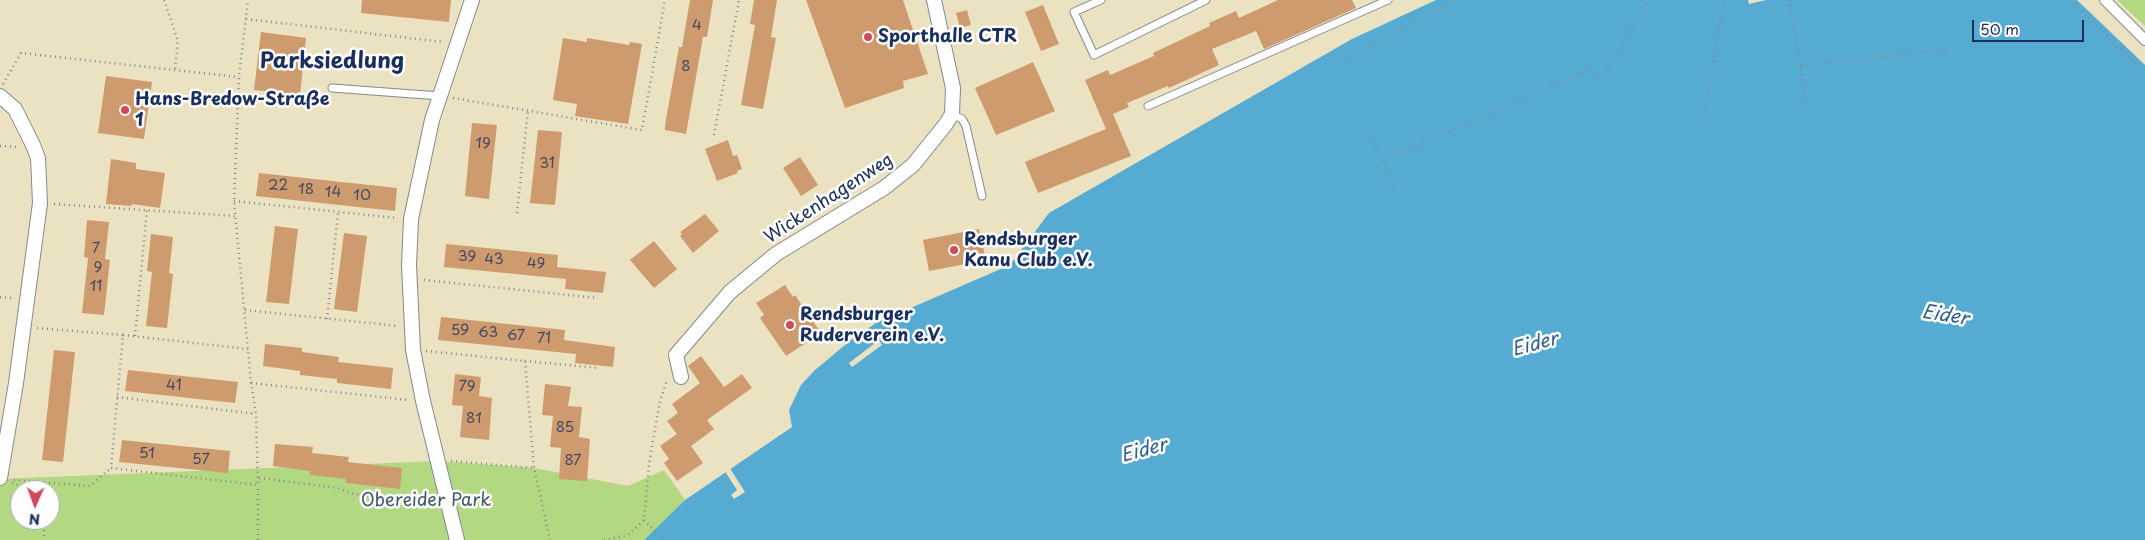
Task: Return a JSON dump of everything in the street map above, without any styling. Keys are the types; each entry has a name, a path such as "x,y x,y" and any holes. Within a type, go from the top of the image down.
{"street":[{"path":"457,540 423,401 413,350 410,278 411,219 432,120 472,0"},
{"path":"934,0 953,88 952,114"},
{"path":"2105,0 2145,40"},
{"path":"0,96 15,109 25,126 38,158 40,203 23,327 6,480"},
{"name":"Wickenhagenweg","path":"682,377 676,355 730,292 776,254 884,188 913,165 952,114"}],"lane":[{"path":"1101,0 1074,12 1094,55 1206,0"},
{"path":"1148,106 1388,0"},
{"path":"332,88 440,96"},
{"path":"952,114 962,119 966,126 982,196"}],"path":[{"path":"164,0 178,41 175,69"},
{"path":"248,0 239,77 234,202 246,310 251,382 256,414 258,540"},
{"path":"440,96 642,130 665,0"},
{"path":"714,135 739,0"},
{"path":"1335,64 1457,0"},
{"path":"1384,161 1587,70 1601,78 1649,0"},
{"path":"1703,121 1724,0"},
{"path":"1790,0 1806,105"},
{"path":"2071,0 2145,73"},
{"path":"246,19 457,43"},
{"path":"1801,66 1950,49"},
{"path":"0,89 21,53 239,77"},
{"path":"517,213 528,110"},
{"path":"1372,137 1394,186"},
{"path":"234,202 411,219"},
{"path":"40,203 236,216"},
{"path":"135,336 147,209"},
{"path":"327,319 338,212"},
{"path":"410,278 598,298"},
{"path":"246,310 412,327"},
{"path":"23,327 135,336 248,349"},
{"path":"6,480 90,486 111,468 123,335"},
{"path":"413,350 599,368"},
{"path":"526,361 534,468 550,540"},
{"path":"604,540 628,535 644,520 649,464 660,401 667,379"},
{"path":"251,382 423,401"},
{"path":"117,396 256,414"},
{"path":"438,460 534,468"},
{"path":"111,468 258,485"},
{"path":"258,478 338,488 354,494 449,506"},
{"path":"644,520 664,540"}],"green space":[{"path":"2117,0 2145,0 2145,26"},
{"name":"Obereider Park","path":"438,461 534,468 628,486 664,470 685,500 644,540 0,540 0,479"}],"water":[{"name":"Eider","path":"1436,0 1748,0 1749,4 1766,0 2077,0 2145,65 2145,540 644,540 685,500 792,427 789,410 801,385 815,370 851,340 876,323 1010,265 1049,213 1352,39"}],"pier":[{"path":"879,340 882,345 852,367 849,363"},
{"path":"729,467 745,492 734,499 731,495 737,490 724,470"}],"building":[{"path":"362,0 451,0 449,22 361,13"},
{"path":"690,0 713,0 707,37 703,37 686,134 665,130 665,125 679,47 682,47"},
{"path":"754,0 777,0 771,37 776,38 763,109 741,105 755,25 750,24"},
{"name":"Sporthalle CTR","path":"806,0 903,0 928,74 903,81 904,88 845,108"},
{"path":"1278,0 1352,0 1356,8 1264,49 1256,31 1212,49 1219,65 1169,88 1168,86 1127,103 1129,107 1113,114 1131,156 1038,193 1025,162 1106,129 1085,80 1108,70 1110,75 1154,56 1153,53 1210,26 1209,23 1236,11 1239,18"},
{"path":"1043,5 1059,44 1041,51 1025,12"},
{"path":"967,10 971,25 960,28 956,13"},
{"path":"261,32 306,38 300,95 254,90"},
{"path":"563,38 587,42 587,38 629,45 630,42 642,44 628,124 575,116 577,104 553,100"},
{"path":"1033,62 1055,111 996,135 975,88"},
{"name":"Hans-Bredow-Straße 1","path":"106,76 152,82 144,139 98,133"},
{"path":"472,123 497,125 489,199 465,196"},
{"path":"538,130 562,132 555,205 530,203"},
{"path":"728,140 733,156 737,155 742,169 737,171 738,173 717,181 705,149"},
{"path":"800,157 818,185 801,196 783,168"},
{"path":"111,159 136,163 136,169 165,173 160,208 132,204 131,206 106,204"},
{"path":"259,173 397,188 395,211 256,196"},
{"path":"705,214 719,231 693,253 680,236 682,234 680,232"},
{"path":"87,220 109,222 105,259 110,260 104,315 82,313 88,258 84,257"},
{"path":"275,226 298,229 289,304 266,302"},
{"name":"Rendsburger Kanu Club e.V.","path":"979,229 986,260 929,271 923,240"},
{"path":"344,233 367,236 357,312 334,309"},
{"path":"151,234 173,237 169,273 173,274 167,328 146,326 152,272 147,271"},
{"path":"654,241 677,269 654,288 630,260"},
{"path":"446,244 558,255 557,267 606,272 603,293 565,289 566,279 444,267"},
{"name":"Rendsburger Ruderverein e.V.","path":"785,285 793,297 795,295 821,333 786,356 760,318 764,315 756,303"},
{"path":"441,317 565,330 564,340 615,347 613,367 575,363 576,354 438,340"},
{"path":"265,344 302,348 302,352 339,357 338,362 393,368 391,389 337,383 337,379 300,375 300,371 263,366"},
{"path":"54,350 75,352 63,462 42,460"},
{"path":"701,356 724,387 742,374 752,388 707,420 714,429 691,446 703,463 677,481 664,463 669,459 660,446 677,434 667,421 678,413 672,404 700,383 688,366"},
{"path":"128,370 238,382 235,403 125,391"},
{"path":"455,374 481,377 479,396 492,398 489,440 460,437 463,406 452,405"},
{"path":"545,384 571,387 568,406 582,407 579,437 590,439 587,481 559,479 561,448 550,447 553,416 542,415"},
{"path":"122,440 230,451 228,473 119,462"},
{"path":"275,444 313,447 312,453 349,457 348,462 402,468 400,489 346,483 346,479 310,475 310,471 273,466"}],"place":[{"name":"Sporthalle CTR","path":"868,37"},
{"name":"Hans-Bredow-Straße 1","path":"125,110"},
{"name":"Rendsburger Kanu Club e.V.","path":"954,250"},
{"name":"Rendsburger Ruderverein e.V.","path":"790,325"}],"district":[{"name":"Parksiedlung","path":"332,62"}]}
